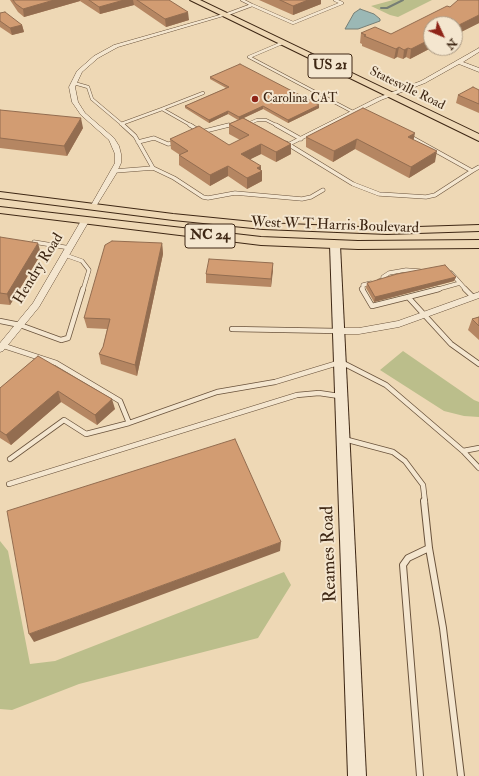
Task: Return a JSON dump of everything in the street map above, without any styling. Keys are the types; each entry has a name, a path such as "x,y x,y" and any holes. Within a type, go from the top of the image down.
{"main road":[{"name":"Statesville Road","path":"194,0 479,138"},
{"name":"West W T Harris Boulevard","path":"0,195 210,221 294,228 387,231 479,230"},
{"name":"West W T Harris Boulevard","path":"0,210 221,237 335,245 390,246 479,244"},
{"path":"335,245 347,239 357,237 417,237 479,230"},
{"name":"Reames Road","path":"335,245 357,776"}],"street":[{"path":"93,207 115,171 118,163 116,146 112,139 80,110 75,102 72,87 80,72 105,51 116,46 225,15"},
{"path":"289,144 390,95 423,82 479,50"},
{"path":"459,62 479,70"},
{"name":"Hendry Road","path":"2,348 36,305 85,221"},
{"path":"339,331 359,331 399,324 425,316 476,296"}],"lane":[{"path":"242,0 293,23 342,3 336,0"},
{"path":"225,15 252,5"},
{"path":"282,43 249,57 356,111 365,113"},
{"path":"74,83 88,87 92,99 135,136 153,168"},
{"path":"121,124 162,110 203,93"},
{"path":"162,110 200,132"},
{"path":"243,124 248,124 257,120 266,120 300,139"},
{"path":"194,135 200,132 238,123"},
{"path":"248,124 255,128"},
{"path":"404,134 472,171"},
{"path":"138,142 154,138 168,144 182,140"},
{"path":"282,141 353,184 379,194 426,197 435,195 479,167"},
{"path":"115,171 153,168 174,178 202,197 235,193 302,199 311,197 323,190"},
{"path":"29,242 70,248"},
{"path":"0,322 20,325 61,340 68,338 89,270 82,261 65,255"},
{"path":"425,270 420,272 406,270 389,273 383,276 383,281 363,285 362,288 372,306 396,298 408,297 444,286 460,283"},
{"path":"450,271 460,283 476,296"},
{"path":"408,297 451,344 479,364"},
{"path":"232,329 339,331"},
{"path":"2,348 56,363 120,401 129,423"},
{"path":"32,361 38,357"},
{"path":"10,459 64,420 86,434 129,423 217,392 275,382 341,362 386,385 463,451 479,468"},
{"path":"9,484 297,395 319,393 342,396"},
{"path":"344,439 393,452 406,461 424,485 429,548 443,628 461,776"},
{"path":"463,451 479,448"},
{"path":"420,776 403,565 408,558 429,548"}],"green space":[{"path":"393,0 432,0 398,17 371,6"},
{"path":"403,351 479,402 479,417 464,416 444,411 380,370"},
{"path":"0,541 8,551 30,664 55,661 284,572 291,585 258,638 79,684 12,710 0,709"}],"water":[{"path":"360,9 374,14 380,19 380,21 358,29 345,29 354,13"}],"building":[{"path":"13,0 54,0 23,9"},
{"path":"89,0 124,0 99,7"},
{"path":"137,0 169,0 188,12 165,19"},
{"path":"280,0 308,0 293,6"},
{"path":"458,0 479,0 479,15 463,23 463,16 427,16 447,6 450,7"},
{"path":"5,12 22,25 10,28 0,21 0,13"},
{"path":"423,18 423,43 411,49 408,48 404,50 399,47 396,49 364,36 366,35 361,33 375,27 391,34"},
{"name":"Carolina CAT","path":"240,64 319,105 288,120 263,106 239,117 228,111 209,120 185,106 229,87 210,77"},
{"path":"473,87 479,90 479,104 458,95"},
{"path":"363,108 415,133 408,137 437,151 411,167 357,139 334,151 306,137"},
{"path":"0,110 81,118 64,146 0,138"},
{"path":"243,118 291,144 276,152 261,144 241,154 261,166 257,168 262,171 247,178 228,166 210,175 179,155 188,151 170,139 199,126 229,145 249,135 229,124"},
{"path":"0,237 38,243 7,294 0,293"},
{"path":"112,241 162,243 135,365 99,354 103,347 110,319 84,318 105,245"},
{"path":"209,259 273,263 271,279 206,274"},
{"path":"445,265 456,277 375,297 367,283 397,274"},
{"path":"479,317 479,326 472,319"},
{"path":"38,356 112,399 95,415 58,391 6,435 0,431 0,388"},
{"path":"235,439 281,542 29,634 7,511"}],"waterway":[{"path":"381,8 387,8 403,0"}],"place":[{"name":"Carolina CAT","path":"255,99"}]}
